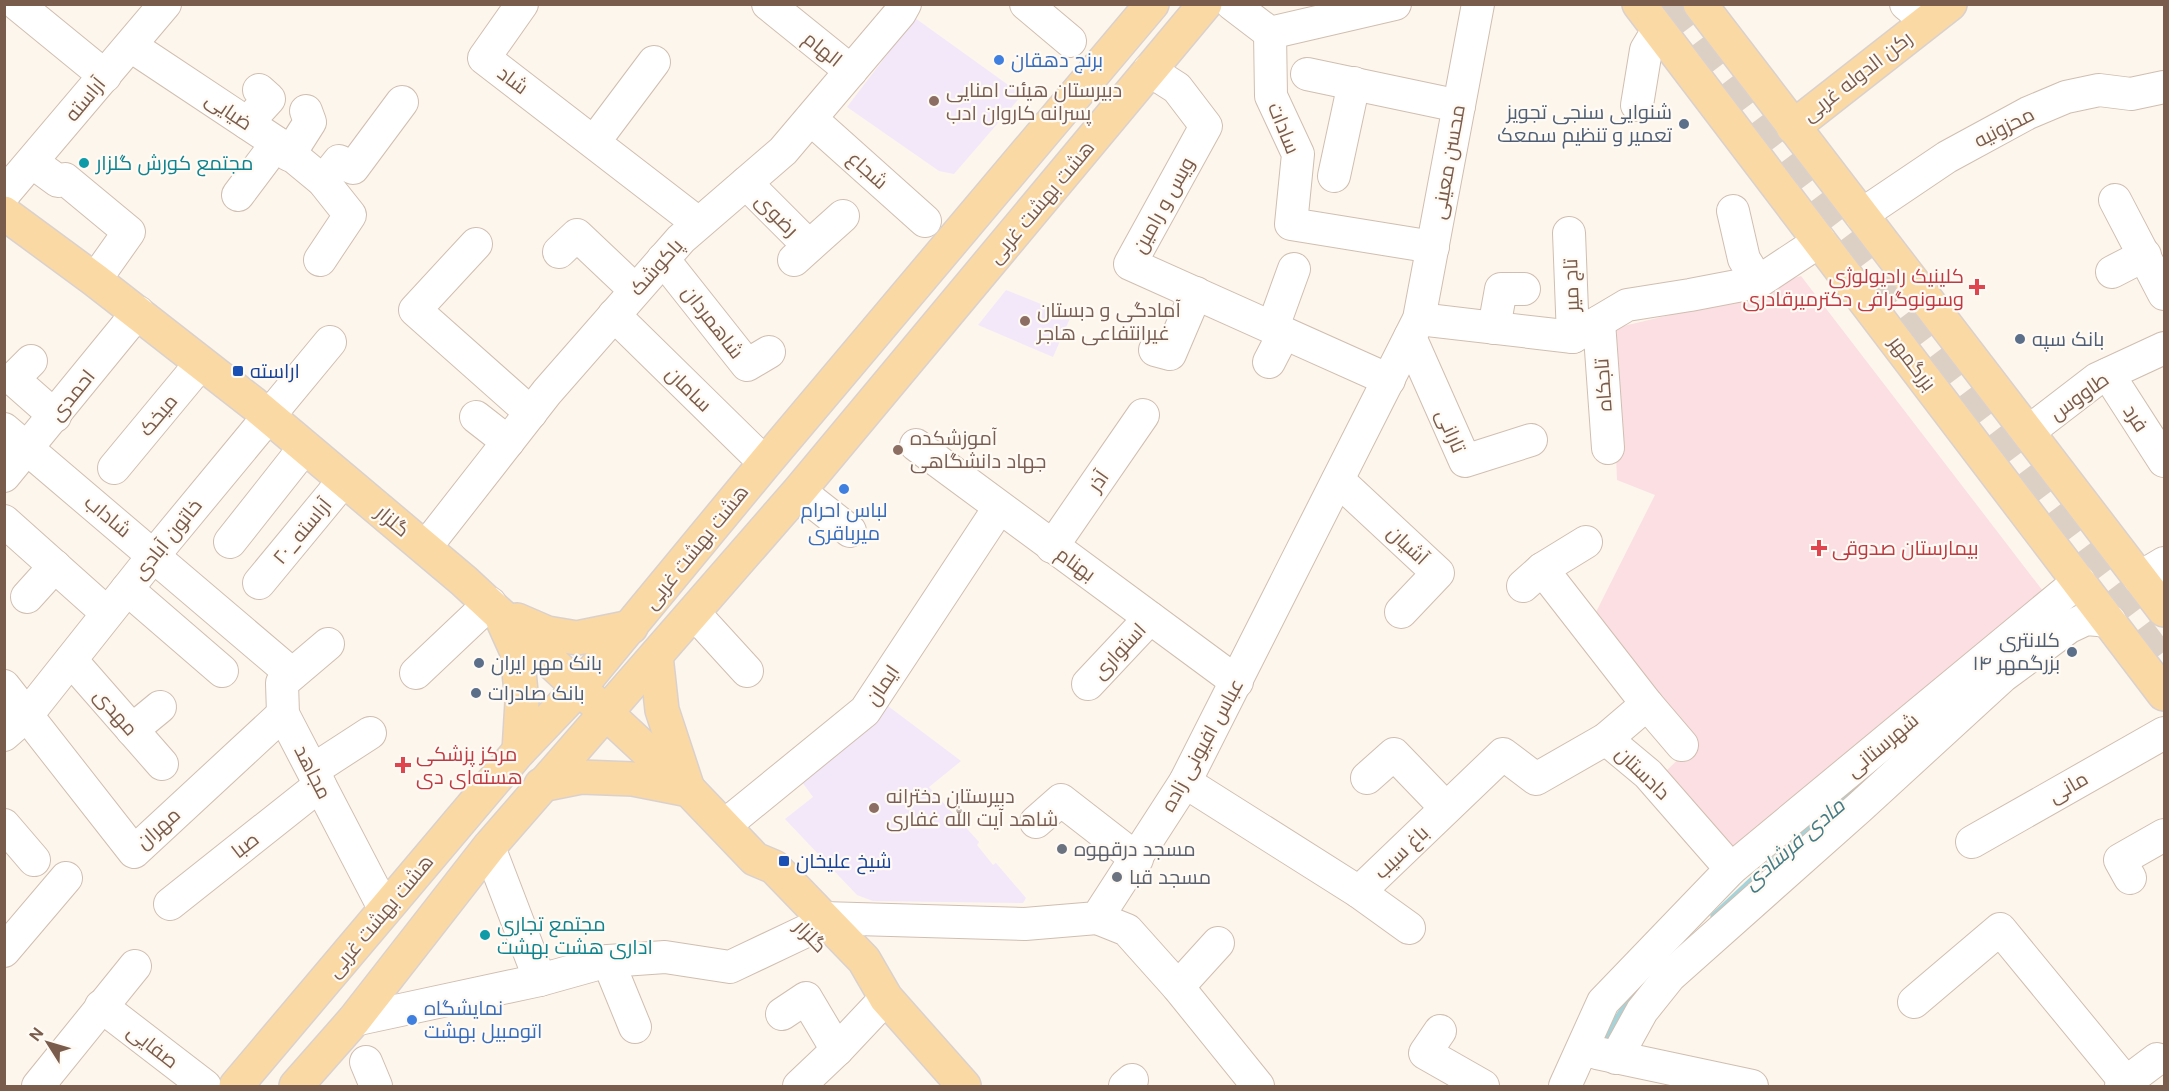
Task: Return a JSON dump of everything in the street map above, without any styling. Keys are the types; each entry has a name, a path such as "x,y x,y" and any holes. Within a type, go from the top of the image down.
{"main road":[{"name":"هشت بهشت غربی","path":"237,1086 519,751 580,687 631,627 765,463 1152,4"},
{"name":"هشت بهشت غربی","path":"296,1086 354,1020 489,847 605,711 694,613 799,491 1205,4"},
{"path":"1700,4 2028,432 2152,571 2164,610"},
{"name":"رکن الدوله غربی","path":"1793,127 1928,10"},
{"name":"بزرگمهر","path":"1649,17 2164,694"},
{"name":"گلزار","path":"4,213 138,312 268,416 494,607 688,790 755,859 774,867 814,924 864,960 886,998 964,1086"},
{"path":"1829,253 1868,224"},
{"path":"494,607 547,633 577,638 631,627"},
{"path":"494,607 517,652 522,702 519,751"},
{"path":"542,785 581,777 633,779 688,790 662,710 656,656"}],"street":[{"path":"17,4 105,76"},
{"name":"آراسته","path":"4,194 165,4"},
{"name":"شاد","path":"522,4 484,58 698,223"},
{"name":"الهام","path":"768,4 851,71"},
{"name":"پاکوشک","path":"425,548 531,413 635,290 681,238 783,151 906,4"},
{"path":"1026,4 1070,41"},
{"path":"1232,4 1270,33 1395,4"},
{"name":"محسن معینی","path":"1414,328 1433,247 1478,4"},
{"path":"1637,105 1649,17"},
{"name":"سادات","path":"1270,33 1271,96 1298,154 1291,224 1433,247"},
{"name":"ضیایی","path":"131,46 247,123 323,181 350,215 320,260"},
{"path":"594,142 654,62"},
{"name":"ویس و رامین","path":"1149,70 1177,88 1206,126 1130,264 1389,380"},
{"path":"1307,74 1460,106"},
{"path":"1334,176 1354,83"},
{"name":"محزونیه","path":"1868,224 1947,157 2028,113 2066,97 2099,90 2131,94 2164,87"},
{"path":"247,123 269,99 259,90"},
{"path":"323,181 339,161 354,168 402,102"},
{"path":"238,195 310,122 306,111"},
{"name":"شجاع","path":"811,119 925,221"},
{"path":"33,162 58,181 64,179 129,232 95,280"},
{"name":"رضوی","path":"746,183 801,253 843,216"},
{"path":"2115,200 2164,294"},
{"path":"1733,211 1744,259 1758,282"},
{"name":"تاج میر","path":"1569,233 1586,329"},
{"path":"559,252 577,235 635,290"},
{"path":"476,244 415,310 531,413"},
{"path":"1414,328 1586,329 1627,304 1758,282 1829,253"},
{"path":"2112,272 2145,255"},
{"name":"شاهمردان","path":"663,259 747,365 769,352"},
{"path":"1269,362 1294,269"},
{"path":"1494,328 1501,289 1524,289"},
{"path":"1163,352 1173,322 1196,293"},
{"name":"احمدی","path":"4,476 138,312"},
{"name":"سامان","path":"614,315 765,463"},
{"name":"عباس افیونی زاده","path":"1097,918 1185,782 1414,328"},
{"name":"تارانی","path":"1414,328 1465,461 1531,440"},
{"name":"تاجکاه","path":"1586,329 1608,448"},
{"name":"خاتون آبادی","path":"16,725 330,342"},
{"name":"طاووس","path":"2028,432 2097,379 2164,348"},
{"path":"31,361 13,380 54,416"},
{"name":"میخک","path":"114,468 201,363"},
{"name":"فرد","path":"2108,374 2164,461"},
{"name":"آذر","path":"1052,546 1143,416"},
{"path":"476,417 508,442"},
{"name":"شاداب","path":"4,429 292,674"},
{"name":"بهنام","path":"916,445 1237,682"},
{"path":"230,542 305,447"},
{"name":"۲۰_آراسته","path":"259,583 344,480"},
{"name":"آشیان","path":"1338,480 1438,573 1401,612"},
{"path":"799,491 850,531"},
{"name":"ایمان","path":"724,826 865,711 999,508"},
{"path":"4,521 107,613"},
{"path":"1586,542 1532,577 1682,746"},
{"path":"27,597 55,566"},
{"name":"شهرستانی","path":"1565,1086 1603,1002 1731,869 2079,581"},
{"path":"127,589 222,671"},
{"path":"416,673 494,607"},
{"path":"694,613 747,671"},
{"name":"استواری","path":"1088,684 1150,618"},
{"name":"شهرستانی","path":"1616,1058 1642,1011 1670,976 2003,676 2069,627 2086,619 2110,621"},
{"path":"292,674 328,644"},
{"name":"مهدی","path":"71,660 162,764"},
{"name":"مجاهد","path":"292,674 282,683 284,714 385,910"},
{"path":"4,686 16,725"},
{"name":"دادستان","path":"1647,704 1606,739 1648,774 1731,869"},
{"path":"132,730 160,707"},
{"name":"مهران","path":"16,725 134,852 284,714"},
{"name":"صبا","path":"170,904 370,733"},
{"name":"مانی","path":"1972,842 2164,733"},
{"name":"باغ سیب","path":"1185,782 1359,892 1503,754 1536,779 1606,739"},
{"path":"1367,778 1394,754 1446,808"},
{"path":"1036,822 1061,800 1137,859"},
{"path":"4,825 34,860"},
{"path":"2130,878 2120,860 2164,834"},
{"path":"489,847 540,980"},
{"path":"4,951 66,878"},
{"path":"1359,892 1409,928"},
{"path":"354,1020 540,980 608,961 665,957 730,968 814,924 1025,924 1097,918 1127,930 1178,987 1258,1086"},
{"path":"1914,1002 2000,929 2125,1085 2157,1059"},
{"path":"1178,987 1218,943"},
{"path":"608,961 635,1027"},
{"path":"38,1086 135,966"},
{"path":"782,1014 806,998 837,1050"},
{"path":"799,1086 886,998"},
{"path":"1603,1002 1642,1011"},
{"name":"صفایی","path":"101,1006 205,1086"},
{"path":"1440,1031 1425,1053 1484,1086"},
{"path":"1581,1050 1752,1086"}],"shaded area":[{"name":"دبیرستان هیئت امنایی پسرانه کاروان ادب","path":"915,18 1022,95 954,174 939,171 847,107"},
{"name":"بیمارستان صدوقی","path":"1801,276 2046,595 1735,852 1664,773 1694,744 1594,616 1655,495 1617,480 1611,329 1691,310"},
{"name":"آمادگی و دبستان غیرانتفاعی هاجر","path":"1006,290 1071,316 1053,357 978,325"},
{"name":"دبیرستان دخترانه شاهد آیت الله غفاری","path":"888,706 961,761 929,787 979,842 977,845 993,865 996,863 1026,898 1023,903 873,901 857,895 785,819 813,797 799,778"}],"waterway":[{"name":"مادی فرشادی","path":"1714,916 1860,786"},
{"name":"مادی فرشادی","path":"1600,1046 1635,991 1654,973"}],"tunnel":[{"path":"1666,4 2164,665"}],"place":[{"name":"برنج دهقان","path":"999,60"},
{"name":"دبیرستان هیئت امنایی پسرانه کاروان ادب","path":"934,101"},
{"name":"شنوایی سنجی تجویز تعمیر و تنظیم سمعک","path":"1684,124"},
{"name":"مجتمع کورش گلزار","path":"84,163"},
{"name":"کلینیک رادیولوژی وسونوگرافی دکترمیرقادری","path":"1977,287"},
{"name":"آمادگی و دبستان غیرانتفاعی هاجر","path":"1025,321"},
{"name":"بانک سپه","path":"2020,339"},
{"name":"اراسته","path":"238,371"},
{"name":"آموزشکده جهاد دانشگاهی","path":"898,450"},
{"name":"لباس احرام میرباقری","path":"844,489"},
{"name":"بیمارستان صدوقی","path":"1819,548"},
{"name":"کلانتری ۱۴ بزرگمهر","path":"2072,652"},
{"name":"بانک مهر ایران","path":"479,663"},
{"name":"بانک صادرات","path":"476,693"},
{"name":"مرکز پزشکی هسته‌ای دی","path":"403,765"},
{"name":"دبیرستان دخترانه شاهد آیت الله غفاری","path":"874,808"},
{"name":"مسجد درقهوه","path":"1062,849"},
{"name":"شیخ علیخان","path":"784,861"},
{"name":"مسجد قبا","path":"1117,877"},
{"name":"مجتمع تجاری اداری هشت بهشت","path":"485,935"},
{"name":"نمایشگاه اتومبیل بهشت","path":"412,1020"}]}
